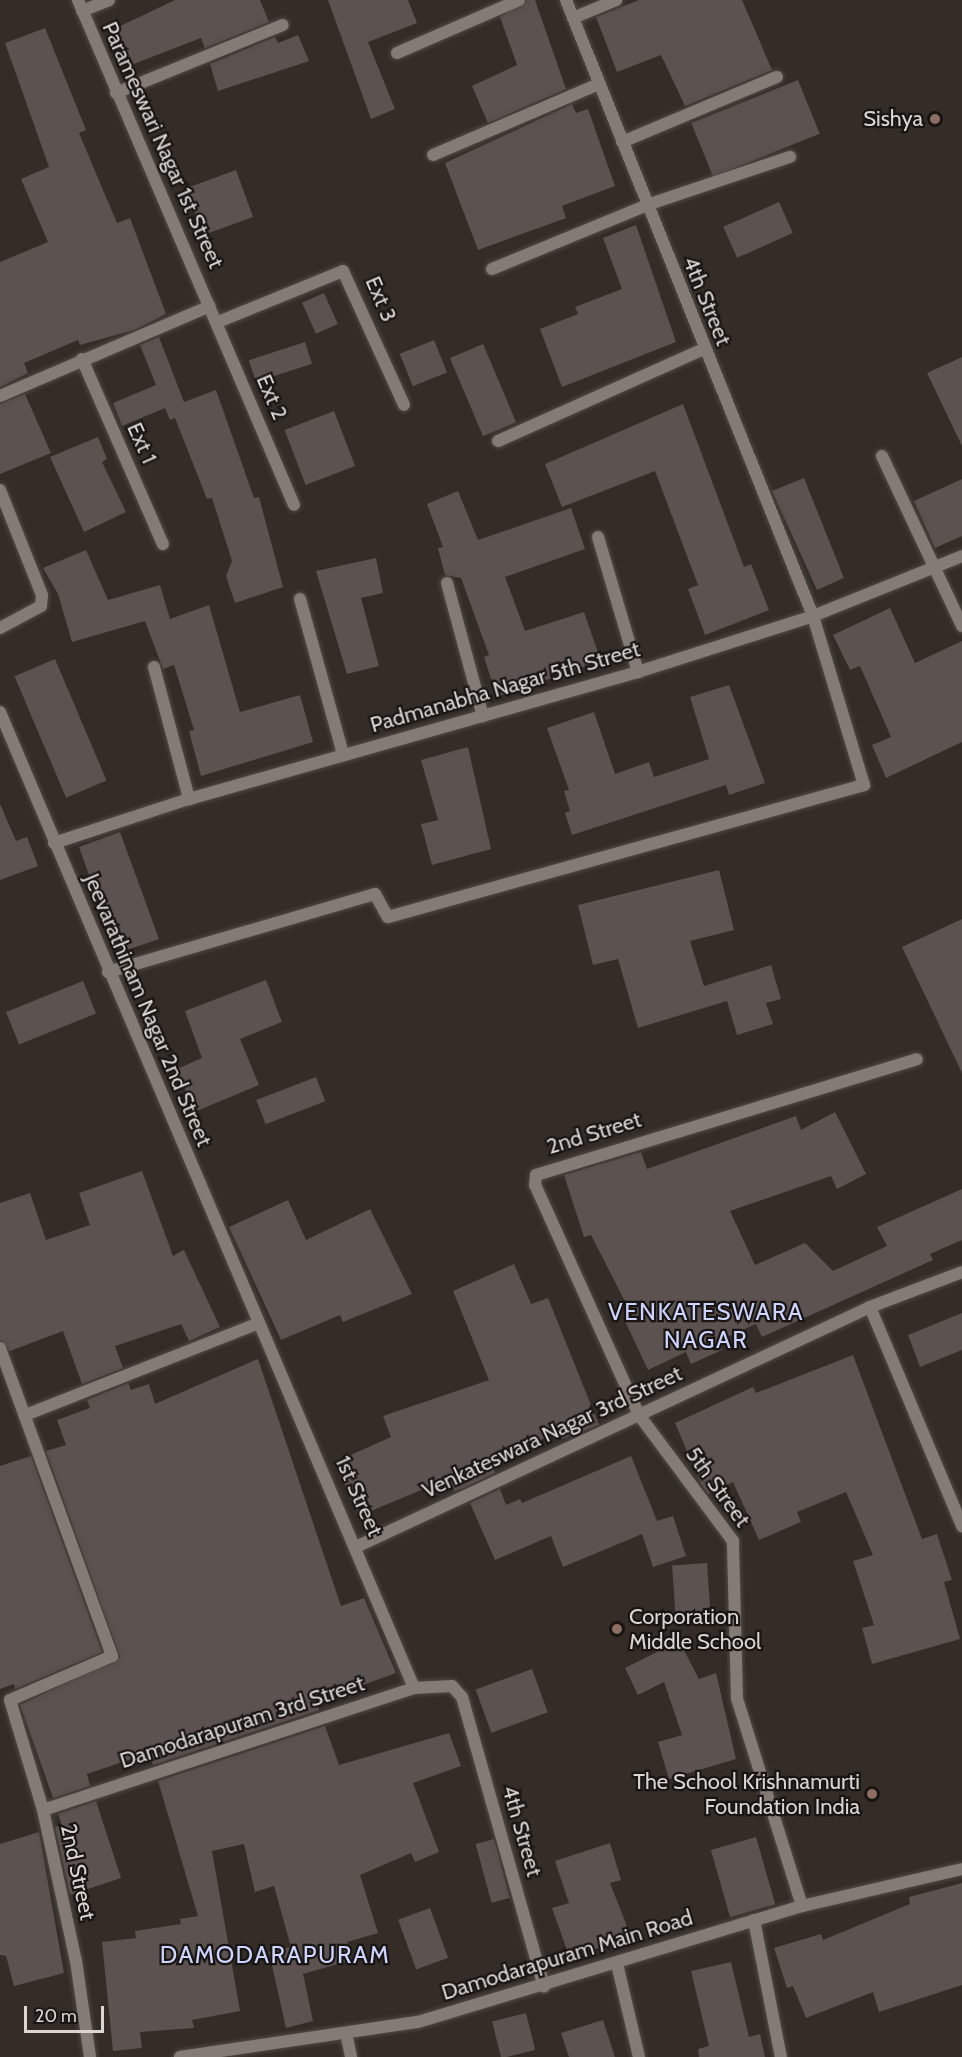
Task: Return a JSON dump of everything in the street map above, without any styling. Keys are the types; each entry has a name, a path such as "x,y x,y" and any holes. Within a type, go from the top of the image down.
{"street":[{"path":"80,5 109,0"},
{"path":"397,53 519,0"},
{"name":"4th Street","path":"108,972 375,894 388,917 858,791 865,775 813,616 704,349 566,0"},
{"path":"573,18 616,0"},
{"name":"Parameswari Nagar 1st Street","path":"80,5 116,93 210,306"},
{"path":"116,93 283,25"},
{"path":"622,142 777,77"},
{"path":"433,155 599,84"},
{"path":"492,269 647,205 790,157"},
{"name":"Ext 3","path":"218,322 343,271 404,405"},
{"path":"0,396 210,306"},
{"name":"Ext 2","path":"210,306 294,505"},
{"path":"498,441 704,349"},
{"name":"Ext 1","path":"82,359 163,544"},
{"path":"882,456 962,626"},
{"path":"0,490 42,595 41,606 0,628"},
{"path":"598,537 638,672"},
{"name":"Padmanabha Nagar 5th Street","path":"54,843 189,799 638,672 813,616 936,569 962,556"},
{"path":"447,583 483,716"},
{"path":"300,599 344,754"},
{"path":"154,667 189,799"},
{"name":"Jeevarathinam Nagar 2nd Street","path":"0,712 108,972 259,1323"},
{"name":"2nd Street","path":"639,1415 535,1185 536,1175 917,1059"},
{"name":"Venkateswara Nagar 3rd Street","path":"358,1546 870,1307 962,1272"},
{"path":"870,1307 962,1526"},
{"path":"0,1348 28,1414 259,1323"},
{"name":"1st Street","path":"259,1323 358,1546 414,1688"},
{"name":"2nd Street","path":"28,1414 112,1656 10,1700 43,1810 90,2057"},
{"name":"5th Street","path":"639,1415 733,1541 736,1698 802,1906"},
{"name":"Damodarapuram 3rd Street","path":"43,1810 414,1688 457,1688"},
{"name":"4th Street","path":"457,1688 544,1987"},
{"name":"Damodarapuram Main Road","path":"180,2057 418,2022 544,1987 802,1906 962,1869"},
{"path":"754,1920 781,2057"},
{"path":"617,1964 639,2057"},
{"path":"346,2033 351,2057"}],"building":[{"path":"175,0 260,0 269,22 205,48 201,38 131,65 112,30"},
{"path":"328,0 408,0 417,23 368,42 395,109 371,119"},
{"path":"527,0 535,0 566,89 488,123 472,86 517,65 500,17"},
{"path":"639,0 742,0 772,70 685,106 661,55 617,72 596,17"},
{"path":"45,28 86,130 79,133 117,223 130,218 166,314 134,330 80,345 78,340 24,363 28,373 0,387 0,262 48,242 21,179 49,167 5,43"},
{"path":"298,35 309,61 218,91 210,64 275,37 278,43"},
{"path":"798,80 820,134 713,177 691,123"},
{"path":"572,104 576,113 588,109 615,186 562,206 566,218 478,250 445,163"},
{"path":"236,170 253,217 203,235 186,188"},
{"path":"779,202 793,233 737,258 723,227"},
{"path":"636,225 676,342 562,387 540,329 578,314 575,307 622,289 603,238"},
{"path":"324,293 338,324 316,334 302,303"},
{"path":"159,337 184,402 216,390 254,498 259,497 283,587 235,603 226,576 232,561 212,498 207,499 175,418 170,420 165,408 122,426 113,403 156,385 140,345"},
{"path":"434,340 447,372 413,386 400,354"},
{"path":"305,342 312,364 256,382 249,360"},
{"path":"483,344 516,422 483,436 450,358"},
{"path":"962,357 962,446 927,373"},
{"path":"25,394 51,453 0,474 0,404"},
{"path":"683,404 744,567 751,564 769,610 705,635 688,589 698,585 655,471 562,507 545,464"},
{"path":"334,411 355,466 306,485 285,430"},
{"path":"98,437 107,459 102,462 126,512 84,532 50,457"},
{"path":"804,478 844,578 817,590 772,491"},
{"path":"962,479 962,536 935,548 914,501"},
{"path":"458,491 478,540 571,508 585,549 505,577 525,631 584,612 601,661 497,697 484,657 489,655 461,578 445,575 438,548 443,547 427,504"},
{"path":"86,550 108,600 160,585 170,619 209,605 240,712 300,695 313,742 201,776 189,731 194,730 174,665 163,669 145,621 72,642 58,594 43,568"},
{"path":"376,558 383,593 361,598 379,666 347,674 316,571"},
{"path":"890,608 915,663 962,641 962,742 886,778 872,745 891,737 860,666 850,670 833,635"},
{"path":"55,659 107,781 66,798 14,676"},
{"path":"729,685 765,783 729,795 726,785 572,835 565,813 570,811 564,791 569,790 547,728 594,712 615,774 649,762 654,777 709,759 690,697"},
{"path":"468,747 491,849 432,865 421,824 438,820 421,760"},
{"path":"0,804 16,841 27,837 38,866 0,880"},
{"path":"120,832 159,939 121,952 100,887 94,889 79,847"},
{"path":"719,870 734,930 690,941 704,986 771,965 781,999 766,1003 773,1024 737,1035 727,1001 638,1028 618,959 593,965 578,905"},
{"path":"962,919 962,1073 902,947"},
{"path":"266,980 282,1022 240,1039 259,1085 194,1112 177,1069 202,1058 185,1011"},
{"path":"83,981 96,1013 19,1045 6,1012"},
{"path":"316,1077 325,1101 266,1124 256,1100"},
{"path":"835,1112 866,1174 837,1189 831,1176 730,1211 755,1265 805,1243 833,1271 887,1246 877,1227 962,1189 962,1240 930,1254 933,1260 762,1337 756,1324 718,1341 722,1350 691,1364 686,1352 648,1370 625,1321 633,1317 591,1235 584,1237 564,1175 641,1152 647,1169 796,1116 801,1130"},
{"path":"142,1171 173,1256 184,1250 220,1327 189,1341 181,1324 115,1346 123,1368 82,1384 63,1331 10,1351 0,1340 0,1203 30,1193 46,1240 90,1225 79,1193"},
{"path":"288,1200 306,1240 370,1209 412,1294 343,1322 340,1315 281,1340 229,1227"},
{"path":"514,1264 531,1304 548,1298 599,1425 562,1439 559,1432 491,1461 495,1473 464,1488 454,1491 450,1478 359,1516 335,1462 391,1437 383,1416 489,1380 453,1291"},
{"path":"962,1313 962,1350 920,1367 908,1335"},
{"path":"853,1355 922,1539 937,1534 952,1580 944,1582 960,1639 872,1664 862,1628 874,1625 853,1561 873,1555 846,1492 797,1512 801,1522 759,1540 733,1482 708,1494 701,1484 675,1423 753,1387 756,1393"},
{"path":"258,1359 341,1606 364,1598 396,1673 316,1702 319,1710 153,1765 149,1753 87,1774 90,1786 53,1798 20,1705 120,1657 46,1451 66,1445 57,1420 90,1408 87,1400 128,1383 131,1390 149,1384 155,1404"},
{"path":"31,1456 102,1652 15,1689 14,1684 0,1689 0,1466"},
{"path":"631,1456 657,1521 673,1516 686,1556 653,1567 642,1534 563,1567 551,1536 495,1560 470,1503 500,1489 506,1505 520,1499 522,1503"},
{"path":"707,1563 711,1614 676,1616 672,1565"},
{"path":"679,1641 699,1679 716,1673 736,1759 669,1779 658,1742 682,1735 664,1682 638,1695 625,1668"},
{"path":"532,1669 548,1712 491,1733 476,1690"},
{"path":"325,1726 339,1765 449,1733 461,1766 413,1783 439,1852 415,1862 411,1853 360,1875 378,1933 347,1942 352,1960 303,1974 313,2021 286,2028 269,1952 291,1947 274,1886 255,1892 244,1844 212,1851 240,2011 192,2020 194,2028 140,2032 142,2048 113,2051 102,1942 136,1938 135,1931 181,1924 180,1919 198,1916 158,1781"},
{"path":"96,1801 121,1878 70,1895 55,1827 62,1825 58,1814"},
{"path":"39,1832 64,1973 14,1986 6,1956 0,1955 0,1844"},
{"path":"756,1837 775,1904 730,1917 711,1850"},
{"path":"494,1839 510,1898 491,1903 476,1844"},
{"path":"610,1843 621,1880 610,1883 632,1939 569,1956 552,1908 569,1903 555,1861"},
{"path":"962,1883 962,1985 879,2012 873,1992 806,2018 793,1986 787,1988 774,1948 821,1934 823,1940 910,1904 909,1897"},
{"path":"430,1908 448,1958 416,1969 398,1920"},
{"path":"731,1962 749,2037 760,2034 765,2057 699,2057 698,2049 709,2046 691,1971"},
{"path":"526,2013 535,2050 501,2057 492,2021"},
{"path":"603,2020 615,2057 569,2057 561,2033"}],"place":[{"name":"Sishya","path":"935,119"},
{"name":"Corporation Middle School","path":"617,1629"},
{"name":"The School Krishnamurti Foundation India","path":"872,1794"}],"district":[{"name":"VENKATESWARA NAGAR","path":"706,1326"},
{"name":"DAMODARAPURAM","path":"275,1955"}]}
